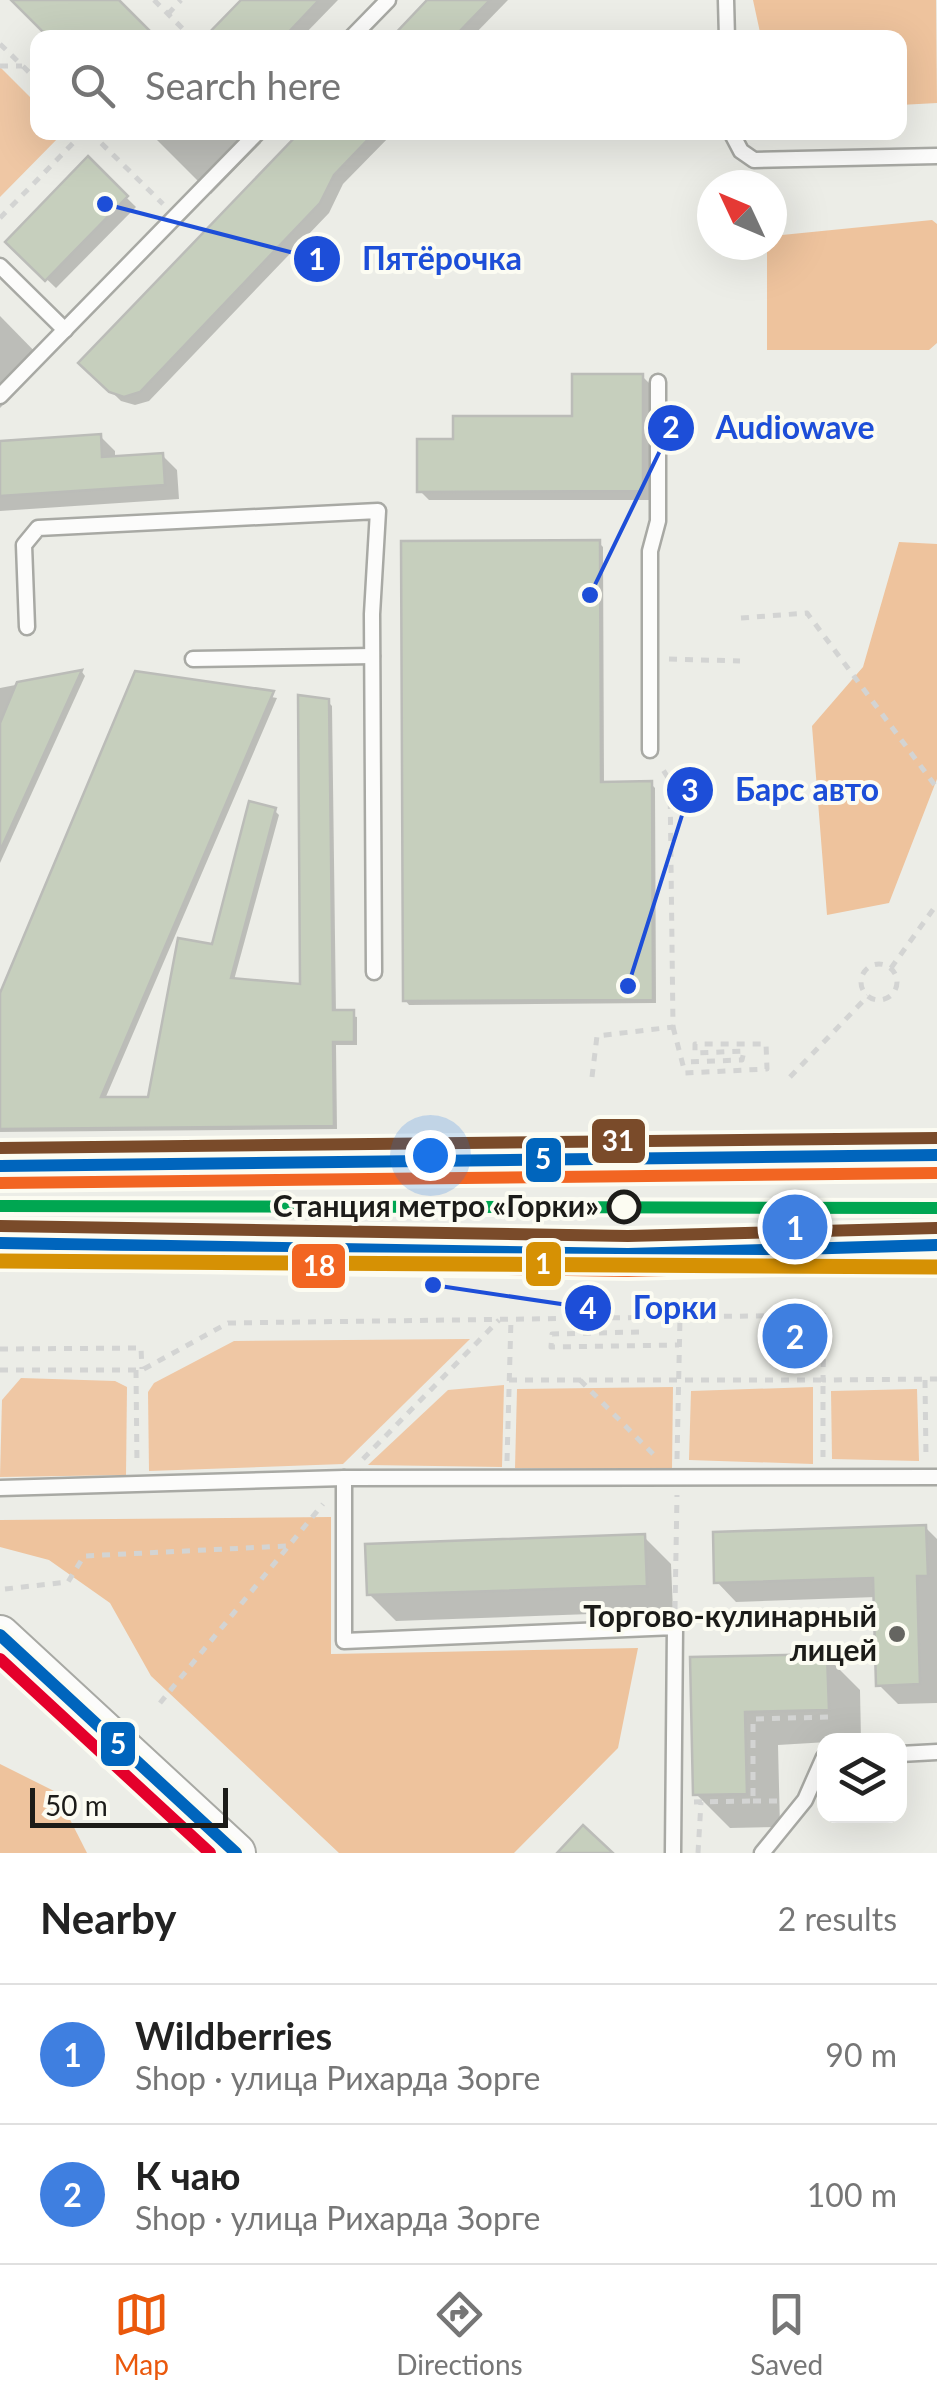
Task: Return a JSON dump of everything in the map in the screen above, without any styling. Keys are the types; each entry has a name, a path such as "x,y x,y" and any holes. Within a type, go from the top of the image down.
{"main road":[{"path":"0,1166 937,1155"},
{"path":"0,1243 628,1254 937,1245"},
{"path":"0,1635 236,1853"}],"lane":[{"path":"726,0 727,30"},
{"path":"358,30 380,3"},
{"path":"0,396 250,140"},
{"path":"735,140 740,151 754,160 937,156"},
{"path":"0,266 65,330"},
{"path":"650,750 650,551 658,522 658,382"},
{"path":"27,628 24,545 38,528 378,511 372,656 374,972"},
{"path":"193,659 372,656"},
{"path":"344,1478 344,1641 675,1627 673,1853"},
{"path":"0,1488 344,1478 932,1478"},
{"path":"907,1754 937,1752"},
{"path":"762,1853 805,1800 817,1773"}],"path":[{"path":"154,0 184,30"},
{"path":"168,14 181,0"},
{"path":"0,44 30,74"},
{"path":"0,66 22,66"},
{"path":"0,218 79,140"},
{"path":"95,140 176,216"},
{"path":"742,618 807,613 937,788"},
{"path":"650,659 740,660"},
{"path":"650,750 670,781 673,1027 682,1062 685,1073 766,1069 766,1044 694,1044 695,1053 744,1051 742,1060 682,1062"},
{"path":"868,996 878,1000 889,998 897,989 892,968 937,904"},
{"path":"868,996 862,975 870,966 892,968"},
{"path":"790,1077 868,996"},
{"path":"592,1077 598,1036 673,1027"},
{"path":"0,1370 139,1370 228,1323 824,1315 824,1480"},
{"path":"507,1479 512,1319"},
{"path":"639,1332 552,1334 551,1346 679,1345"},
{"path":"0,1349 141,1348 138,1484"},
{"path":"925,1379 932,1478"},
{"path":"509,1380 937,1380"},
{"path":"580,1380 677,1478"},
{"path":"5,1589 68,1582 84,1556 288,1546"},
{"path":"676,1802 753,1801 753,1719 829,1717"},
{"path":"698,1853 701,1802"}],"shaded area":[{"path":"753,0 936,0 937,103 907,105 907,30 759,30"},
{"path":"0,67 30,97 30,140 56,140 0,197"},
{"path":"932,220 937,224 937,343 929,350 767,350 767,260 787,260 787,234"},
{"path":"899,542 937,544 937,779 889,903 827,915 812,726 863,667"},
{"path":"470,1339 343,1464 149,1471 148,1392 154,1383 234,1341"},
{"path":"21,1378 115,1381 127,1387 126,1475 0,1477 2,1400"},
{"path":"504,1385 502,1467 368,1465 448,1390"},
{"path":"673,1387 672,1469 515,1468 517,1389"},
{"path":"813,1387 813,1464 689,1460 691,1391"},
{"path":"917,1389 919,1461 832,1459 831,1391"},
{"path":"331,1517 331,1654 638,1648 618,1748 514,1853 339,1853 151,1676 110,1603 49,1560 0,1547 0,1520"},
{"path":"0,1764 56,1792 87,1853 0,1853"}],"building":[{"path":"11,0 119,0 149,30 41,30"},
{"path":"241,0 319,0 291,30 212,30"},
{"path":"427,0 490,0 461,30 399,30"},
{"path":"292,140 367,140 334,175 320,203 140,392 124,397 109,392 78,363"},
{"path":"88,156 128,196 45,281 5,242"},
{"path":"572,374 643,374 643,491 417,492 417,439 453,439 453,416 572,416"},
{"path":"101,434 102,457 163,453 165,485 0,496 0,441"},
{"path":"600,540 601,782 652,781 653,1000 403,1001 401,541"},
{"path":"82,670 0,851 0,723 17,682"},
{"path":"135,671 274,691 101,1097 148,1097 178,938 212,944 249,801 276,808 231,978 300,984 298,695 329,699 333,1010 354,1010 354,1042 333,1042 334,1126 0,1129 0,993"},
{"name":"Торгово-кулинарный лицей","path":"926,1525 928,1576 917,1576 920,1684 876,1686 873,1578 714,1583 713,1532"},
{"path":"645,1534 647,1586 367,1595 365,1544"},
{"path":"827,1654 829,1710 745,1712 747,1794 693,1795 690,1657"},
{"path":"583,1825 613,1853 557,1853"}],"transit line":[{"name":"31","path":"0,1148 937,1138"},
{"name":"5","path":"0,1166 937,1155"},
{"name":"18","path":"0,1183 937,1173"},
{"name":"4","path":"0,1206 937,1208"},
{"name":"31","path":"0,1226 628,1236 936,1228"},
{"name":"5","path":"0,1243 628,1254 937,1245"},
{"name":"1","path":"0,1261 937,1267"},
{"name":"18","path":"0,1261 628,1271 937,1263"},
{"name":"5","path":"0,1635 236,1853"},
{"name":"4","path":"0,1659 210,1853"}],"place":[{"name":"Пятёрочка","path":"105,204"},
{"name":"Audiowave","path":"590,595"},
{"name":"Барс авто","path":"628,986"},
{"name":"Станция метро «Горки»","path":"624,1207"},
{"name":"Wildberries","path":"795,1227"},
{"name":"Горки","path":"433,1285"},
{"name":"К чаю","path":"795,1336"},
{"name":"Торгово-кулинарный лицей","path":"897,1634"}]}
